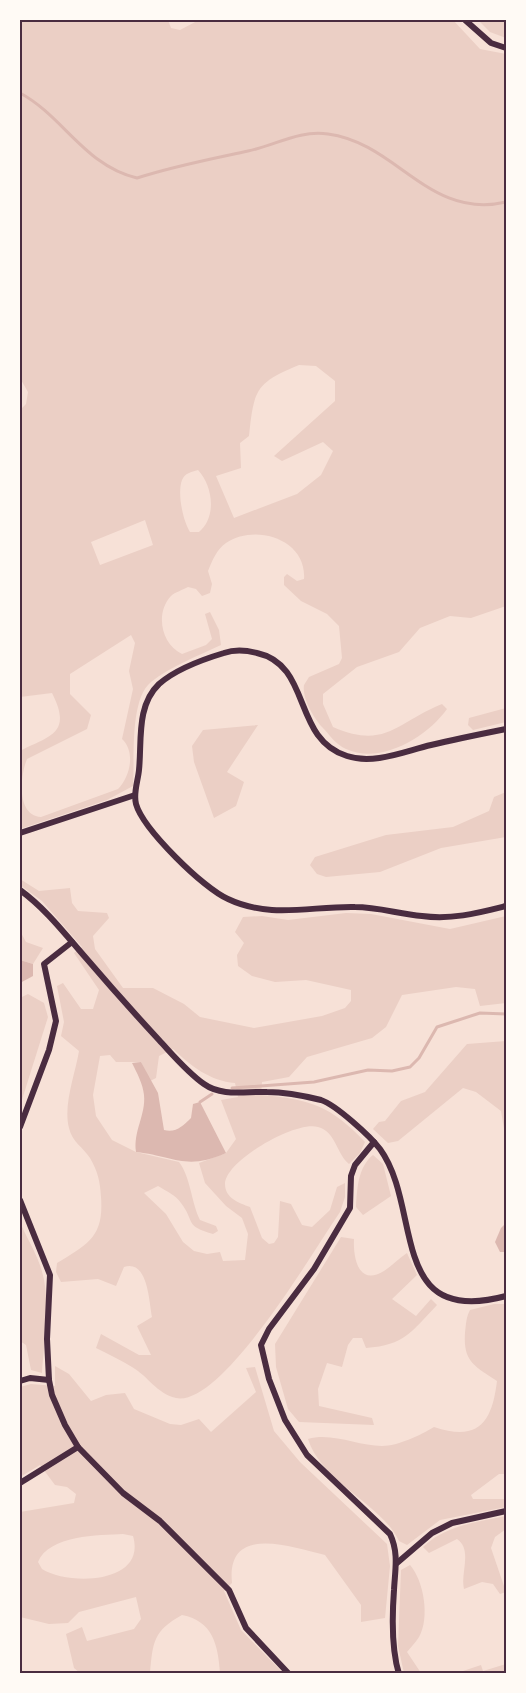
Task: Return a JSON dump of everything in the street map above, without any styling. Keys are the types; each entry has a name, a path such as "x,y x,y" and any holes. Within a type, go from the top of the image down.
{"street":[{"path":"465,20 491,44 507,48"},
{"path":"507,729 375,758 346,756 320,739 306,717 291,676 281,665 263,654 237,650 224,653 171,676 153,692 146,703 142,719 135,795 141,814 155,833 206,887 251,908 284,912 357,907 446,918 469,916 507,906"},
{"path":"20,833 135,795"},
{"path":"20,890 50,916 174,1056 205,1085 226,1092 269,1092 322,1101 332,1106 374,1142 381,1150 403,1202 404,1221 415,1257 432,1289 456,1299 470,1300 507,1296"},
{"path":"20,1127 49,1050 56,1022 44,964 72,942"},
{"path":"374,1142 355,1165 351,1176 350,1208 314,1269 269,1329 261,1345 269,1379 290,1429 307,1455 390,1534 397,1563 393,1651 399,1674"},
{"path":"20,1200 50,1275 47,1339 52,1395 78,1447 123,1492 160,1521 229,1590 246,1628 289,1674"},
{"path":"20,1381 30,1378 49,1380"},
{"path":"20,1483 78,1447"},
{"path":"397,1563 432,1533 452,1523 507,1511"}],"shaded area":[{"path":"20,20 168,20 171,28 180,30 199,20 453,20 480,49 506,54 506,606 471,618 450,616 420,628 399,652 357,667 323,694 323,704 333,727 366,736 390,731 442,704 447,709 428,729 415,738 388,751 360,753 342,747 322,727 309,707 304,685 309,677 339,664 342,658 339,626 327,614 301,601 284,585 284,577 287,574 297,581 304,579 303,565 288,545 277,538 264,535 238,537 226,543 213,559 208,571 212,584 210,593 202,596 196,589 188,587 173,595 166,603 162,619 163,628 169,643 175,649 182,654 206,645 212,639 205,614 210,612 219,630 221,645 167,671 151,682 144,691 139,702 134,731 133,786 107,800 20,829 20,751 55,732 60,717 52,693 20,697 20,410 26,404 28,392 20,378","holes":["299,365 316,366 335,381 335,401 274,456 282,461 323,442 333,451 321,475 297,494 234,518 216,476 241,468 240,443 249,436 255,398 265,383","198,470 210,493 209,518 199,532 190,532 182,507 180,492 182,480 188,473","145,520 153,545 100,565 91,542","131,635 135,643 129,671 133,689 122,739 129,751 130,764 126,778 118,789 41,817 33,815 27,809 22,794 27,759 87,729 91,715 70,694 70,674"]},
{"path":"478,20 506,20 506,38 490,32"},
{"path":"506,708 506,722 473,730 468,725 469,718"},
{"path":"258,725 227,772 244,782 236,806 214,818 194,762 192,746 203,730"},
{"path":"506,792 506,837 441,848 380,872 326,877 317,874 310,865 315,857 386,835 453,827 489,811 494,797"},
{"path":"20,879 39,891 70,888 72,903 78,911 107,913 109,918 93,936 95,949 123,988 153,988 184,1004 200,1017 254,1028 322,1016 345,1008 351,1001 351,990 306,980 275,982 252,976 238,966 237,955 244,943 235,932 243,917 262,916 288,920 346,913 371,914 450,929 506,916 506,1003 480,1006 475,989 456,987 402,995 386,1027 372,1038 307,1057 289,1077 262,1082 261,1095 293,1099 319,1106 341,1120 365,1142 360,1153 349,1164 329,1133 318,1127 308,1126 263,1144 236,1164 228,1175 225,1184 227,1193 241,1204 250,1207 262,1238 269,1244 274,1243 278,1237 280,1201 291,1204 302,1225 312,1227 330,1210 337,1187 345,1183 345,1197 340,1212 266,1322 242,1353 218,1378 195,1394 176,1398 169,1396 132,1367 96,1348 101,1334 139,1355 151,1355 137,1326 152,1317 146,1283 138,1269 132,1266 124,1267 116,1286 98,1279 61,1282 56,1272 57,1263 92,1238 100,1222 101,1211 97,1172 90,1158 75,1141 69,1128 68,1100 79,1051 61,1036 64,1022 57,986 63,983 81,1009 93,1009 99,990 74,953 82,947 42,901 20,885","holes":["173,1049 194,1067 209,1076 235,1083 238,1097 221,1100 236,1139 226,1153 199,1163 205,1183 226,1206 242,1218 248,1234 245,1260 223,1261 220,1252 207,1254 194,1251 183,1242 166,1214 144,1193 158,1186 179,1200 194,1225 213,1234 218,1231 216,1226 200,1220 186,1175 179,1162 136,1152 112,1140 96,1116 93,1095 100,1056 110,1055 116,1062 141,1062 150,1081 156,1078 159,1056"]},
{"path":"20,931 26,942 43,948 33,964 20,960"},
{"path":"20,960 33,964 33,976 20,983"},
{"path":"28,994 44,1003 48,1017 20,1106 20,998"},
{"path":"506,1041 506,1140 501,1111 476,1092 463,1088 398,1141 388,1143 373,1129 379,1122 385,1121 401,1101 425,1092 467,1044"},
{"path":"141,1062 158,1093 164,1130 172,1131 182,1126 191,1118 193,1104 200,1102 226,1153 190,1162 136,1152 136,1137 144,1095 132,1063"},
{"path":"373,1155 383,1164 391,1196 363,1215 356,1207 358,1186 361,1172"},
{"path":"20,1222 43,1273 46,1316 42,1373 31,1370 26,1345 20,1341"},
{"path":"506,1223 506,1252 500,1252 495,1242 501,1228"},
{"path":"341,1237 354,1239 356,1261 363,1273 368,1275 384,1271 407,1253 417,1275 392,1299 416,1316 431,1299 437,1305 413,1330 399,1340 366,1348 362,1338 353,1338 348,1345 342,1367 327,1363 318,1389 319,1406 372,1418 374,1425 299,1422 288,1409 276,1367 275,1344"},
{"path":"494,1304 506,1304 506,1474 499,1474 471,1495 473,1499 506,1499 506,1507 440,1520 407,1545 399,1541 380,1516 338,1481 315,1454 308,1439 326,1437 388,1446 409,1440 434,1427 462,1432 480,1425 487,1418 491,1408 497,1381 477,1367 468,1357 465,1343 466,1324 470,1310"},
{"path":"55,1366 69,1374 91,1401 106,1395 125,1393 134,1409 170,1424 181,1425 199,1419 211,1432 256,1392 246,1368 255,1367 274,1431 300,1462 387,1544 390,1566 385,1618 361,1622 361,1605 325,1555 278,1544 249,1546 239,1552 233,1564 232,1583 224,1591 241,1630 283,1673 220,1673 218,1653 212,1636 201,1623 182,1615 165,1626 156,1638 150,1673 80,1673 74,1668 66,1634 82,1627 87,1641 134,1629 141,1619 136,1597 79,1612 68,1623 49,1624 20,1617 20,1512 74,1503 76,1494 67,1487 55,1485 40,1465 20,1477 20,1387 31,1384 55,1386","holes":["123,1534 133,1536 134,1552 128,1564 117,1572 103,1577 70,1578 42,1569 38,1562 53,1546 76,1538"]},
{"path":"506,1516 506,1529 495,1537 491,1548 506,1592 500,1594 493,1584 482,1582 464,1589 465,1555 462,1544 457,1539 429,1553 423,1547 452,1529"},
{"path":"410,1565 419,1580 425,1610 418,1639 407,1652 421,1673 404,1673 398,1646 401,1570"},
{"path":"506,1664 506,1673 457,1673 481,1665 483,1671"}],"waterway":[{"path":"20,93 49,114 88,152 103,163 137,178 259,148 297,136 317,133 352,140 374,151 434,191 455,200 479,205 506,202"},
{"path":"232,1088 314,1082 368,1070 392,1071 410,1067 419,1058 437,1027 480,1013 506,1014"},
{"path":"200,1102 212,1094"}]}
